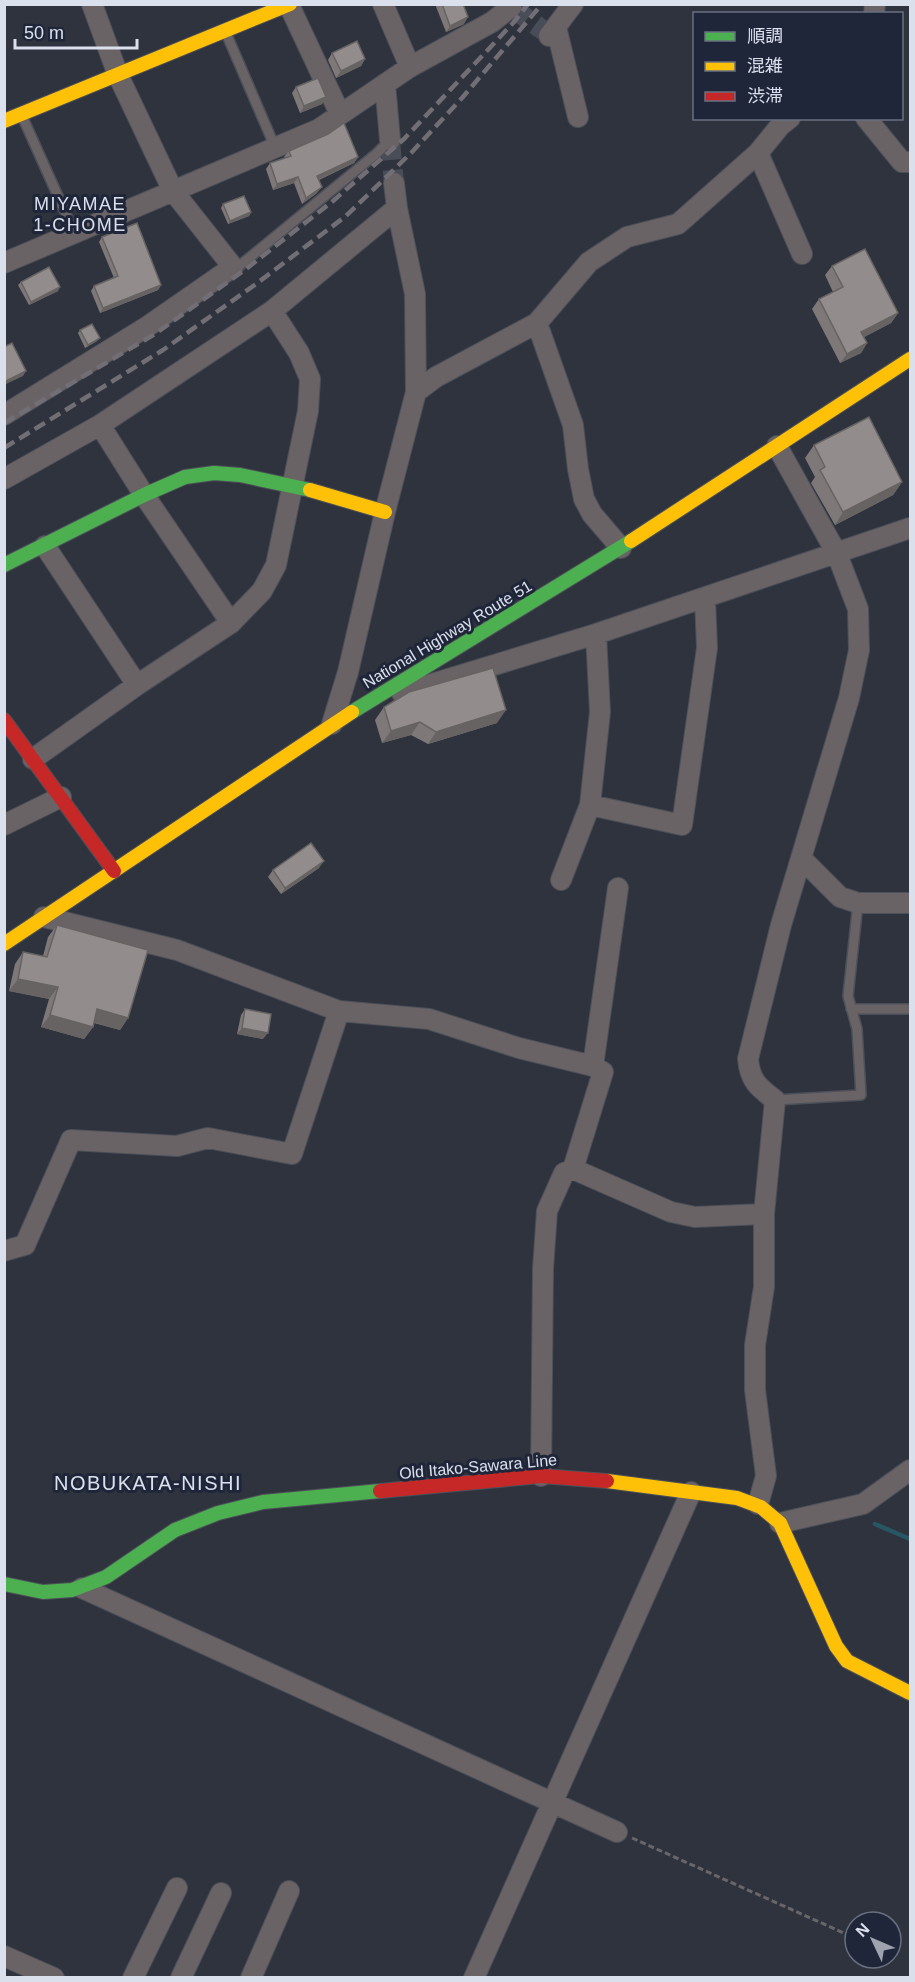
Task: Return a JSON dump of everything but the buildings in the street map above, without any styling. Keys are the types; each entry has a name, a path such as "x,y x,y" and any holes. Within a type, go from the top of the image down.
{"main road":[{"path":"4,122 290,5"},
{"name":"National Highway Route 51","path":"4,944 332,724 621,548 910,359"},
{"path":"4,565 184,477 214,473 240,475 292,485 385,512"},
{"path":"4,720 114,870"},
{"name":"Old Itako-Sawara Line","path":"4,1584 42,1591 62,1592 82,1588 101,1579 176,1530 232,1508 262,1502 541,1476 587,1478 737,1498 758,1504 771,1512 780,1523 831,1636 848,1661 910,1693"}],"street":[{"path":"4,415 147,326 232,267 173,191 118,75 92,4"},
{"path":"383,4 410,68"},
{"path":"573,4 550,29 578,117"},
{"path":"290,5 340,114"},
{"path":"4,263 319,129 410,68 492,22 511,7"},
{"path":"385,84 390,140"},
{"path":"416,392 436,377 537,323 589,262 627,237 678,224 758,153 788,120"},
{"path":"868,120 902,162 910,162"},
{"path":"758,153 802,254"},
{"path":"332,724 348,672 385,512 416,392 414,294 394,183"},
{"path":"4,479 100,425 272,311 397,208"},
{"path":"33,759 137,685 231,623 262,591 276,565 308,411 310,379 299,353 272,311"},
{"path":"537,323 573,425 584,499 592,514 621,548"},
{"path":"100,425 144,495 231,623"},
{"path":"758,1504 766,1476 755,1390 755,1345 764,1287 764,1214 774,1100 749,1074 748,1059 781,925 849,699 860,650 858,609 837,554 777,446"},
{"path":"360,706 596,634 910,528"},
{"path":"45,546 137,685"},
{"path":"590,805 682,825 707,648 705,598"},
{"path":"561,880 590,805 600,712 596,634"},
{"path":"4,825 61,798"},
{"path":"801,858 840,897 858,903 910,903"},
{"path":"593,1066 618,888"},
{"path":"44,917 177,950 339,1011 429,1019 519,1048 593,1066 603,1072 573,1169"},
{"path":"4,1251 25,1245 71,1140 177,1146 208,1138 292,1154 339,1011"},
{"path":"541,1476 543,1269 547,1211 564,1173 573,1169 672,1212 695,1217 764,1214"},
{"path":"780,1523 863,1504 910,1470"},
{"path":"474,1977 554,1802 690,1492"},
{"path":"82,1588 617,1832"},
{"path":"133,1977 177,1888"},
{"path":"251,1977 289,1891"},
{"path":"181,1977 221,1893"},
{"path":"4,1956 54,1977"}],"lane":[{"path":"225,31 275,147"},
{"path":"21,115 75,234"},
{"path":"232,267 238,267 390,140"},
{"path":"774,1100 861,1095 857,1029 848,996 858,903"},
{"path":"852,1009 910,1009"}],"path":[{"path":"617,1832 843,1933"}],"waterway":[{"path":"875,1524 910,1539"}],"tunnel":[{"path":"511,7 544,31"},
{"path":"390,140 394,183"}],"railway":[{"path":"4,423 155,334 246,269 333,201 404,139 514,22 528,4"},
{"path":"4,448 163,350 346,216 412,152 462,98 542,4"}],"traffic: fast":[{"path":"4,565 185,477 214,473 240,475 310,490"},
{"path":"352,712 631,541"},
{"path":"4,1584 43,1592 72,1590 106,1577 175,1530 218,1513 263,1502 380,1491"}],"traffic: slow":[{"path":"4,121 290,4"},
{"path":"631,541 910,359"},
{"path":"310,490 385,512"},
{"path":"4,944 352,712"},
{"path":"607,1481 737,1498 761,1507 780,1523 836,1646 847,1661 910,1693"}],"traffic: jam":[{"path":"4,720 114,871"},
{"path":"380,1491 541,1476 607,1481"}],"district":[{"name":"MIYAMAE 1-CHOME","path":"80,214"},
{"name":"NOBUKATA-NISHI","path":"148,1483"}]}
